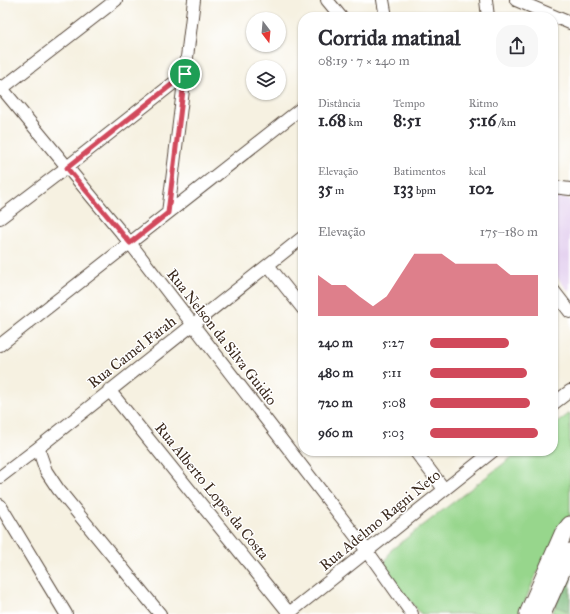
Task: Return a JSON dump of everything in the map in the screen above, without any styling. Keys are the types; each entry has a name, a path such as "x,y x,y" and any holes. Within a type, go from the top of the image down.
{"street":[{"path":"1,88 116,0"},
{"path":"168,213 194,0"},
{"path":"327,0 337,12"},
{"path":"384,0 385,12"},
{"path":"486,0 487,12"},
{"path":"516,0 544,12"},
{"path":"558,18 570,23"},
{"path":"0,218 67,168 185,74"},
{"name":"Rua Nelson da Silva Guidio","path":"1,88 130,243 368,552 412,614"},
{"path":"0,345 298,111"},
{"path":"558,188 570,189"},
{"name":"Rua Camel Farah","path":"0,477 298,241"},
{"path":"268,265 298,303"},
{"path":"558,296 570,312"},
{"name":"Rua Alberto Lopes da Costa","path":"109,390 289,614"},
{"path":"558,400 570,391"},
{"path":"38,448 46,471 58,489 160,614"},
{"path":"419,456 444,488"},
{"name":"Rua Adelmo Ragni Neto","path":"289,614 368,552 444,488 486,456"},
{"path":"0,505 66,614"},
{"path":"528,614 568,532"},
{"path":"542,614 570,552"}],"shaded area":[{"path":"558,198 570,199 570,293 558,278"}],"green space":[{"path":"570,413 570,515 535,577 520,614 421,614 389,576 385,562 391,550 513,456 558,456 558,422"},
{"path":"570,571 570,614 552,614"},
{"path":"570,571 570,612 555,606"}],"route":[{"path":"185,74 168,213 130,243 67,168 185,74"}]}
